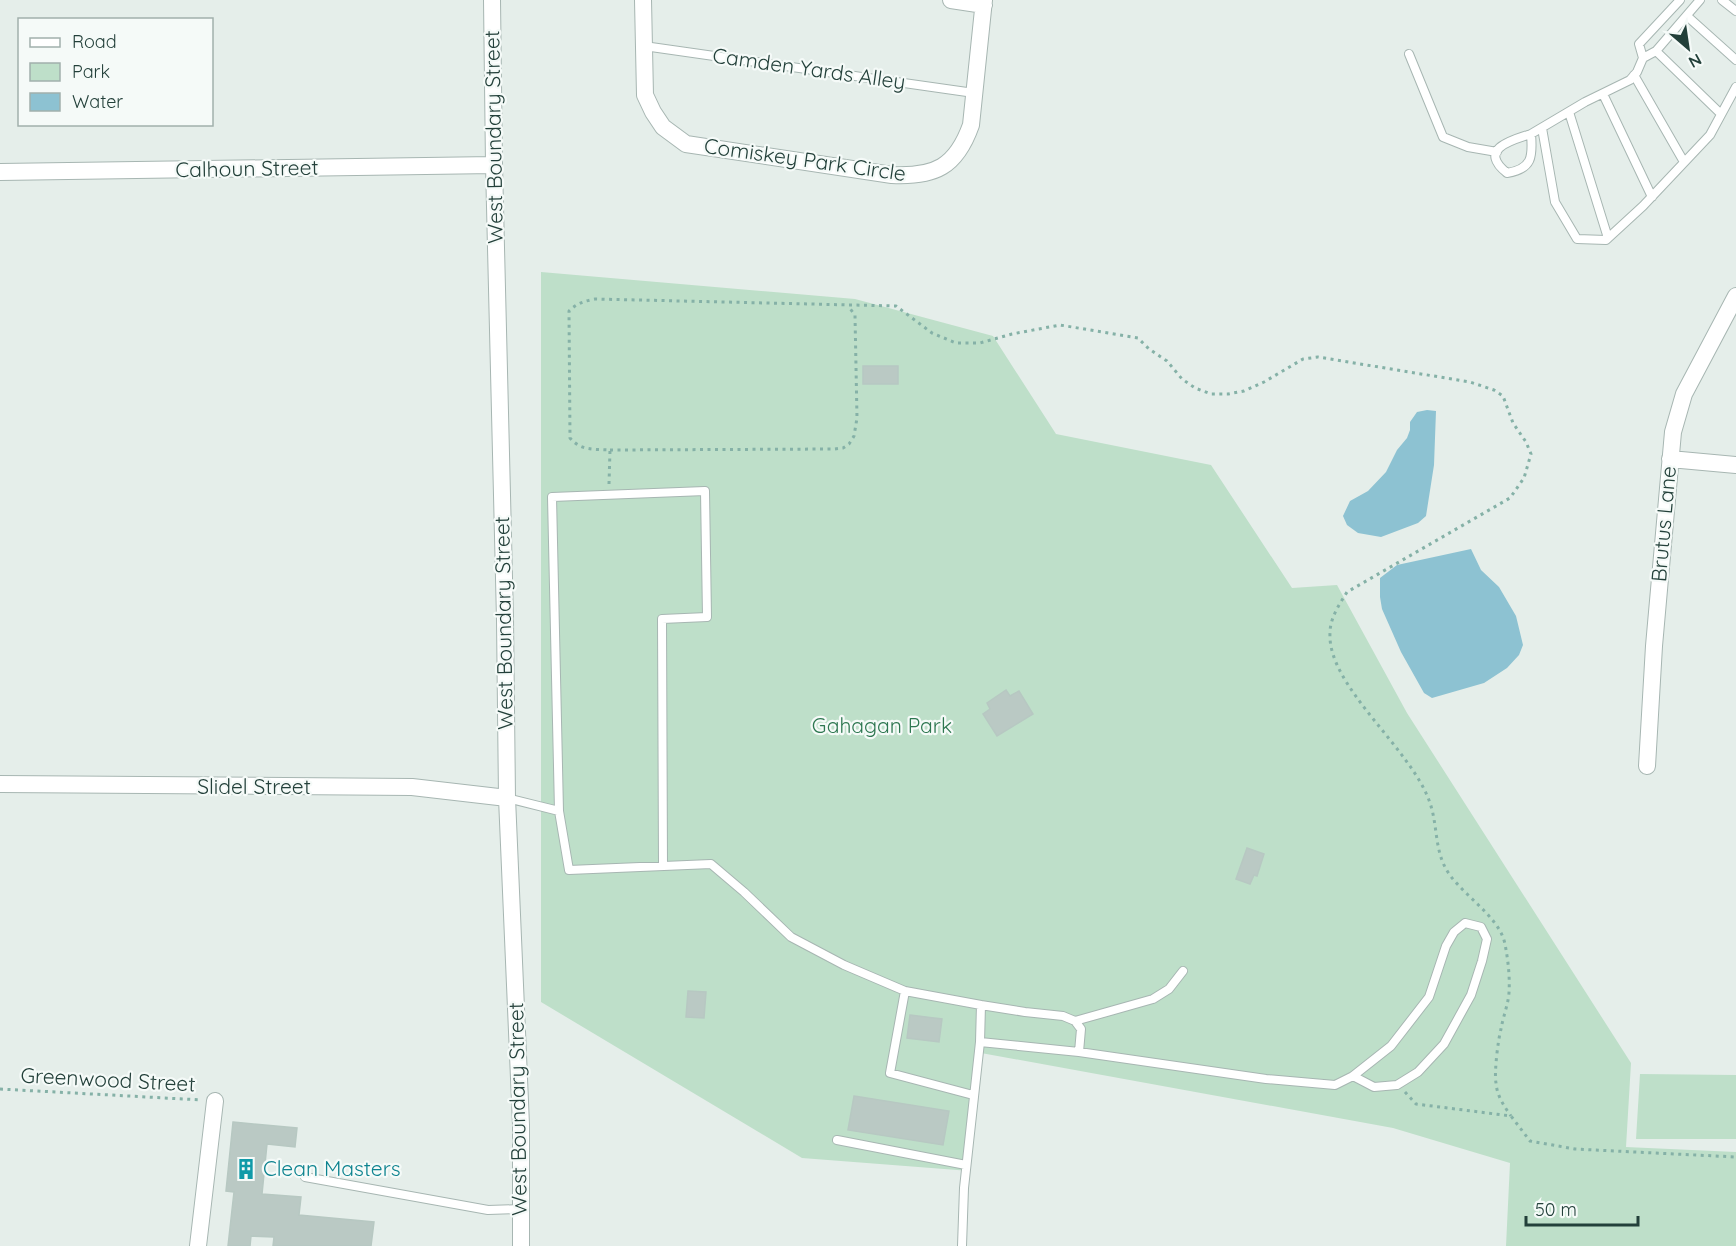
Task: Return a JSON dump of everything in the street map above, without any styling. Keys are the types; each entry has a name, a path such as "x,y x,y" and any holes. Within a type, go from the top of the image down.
{"street":[{"name":"West Boundary Street","path":"492,0 507,798 521,1125 521,1246"},
{"name":"Comiskey Park Circle","path":"643,0 645,95 663,127 686,144 911,176 930,172 946,165 965,141 971,125 984,2"},
{"path":"951,0 984,2"},
{"name":"Calhoun Street","path":"0,172 494,165"},
{"name":"Brutus Lane","path":"1647,766 1654,646 1673,432 1684,394 1736,296"},
{"path":"1670,459 1736,465"},
{"name":"Slidel Street","path":"0,784 412,787 507,798"},
{"path":"198,1246 215,1101"}],"lane":[{"path":"1643,58 1639,44 1680,0"},
{"path":"1531,134 1530,161 1520,171 1507,173 1497,161 1497,152 1503,143 1531,134 1569,111 1629,80 1643,58 1656,51 1700,0"},
{"path":"1722,0 1736,11"},
{"path":"1687,16 1736,60"},
{"name":"Camden Yards Alley","path":"644,46 974,93"},
{"path":"1656,51 1722,114"},
{"path":"1409,54 1443,137 1467,147 1497,152"},
{"path":"1634,75 1684,162"},
{"path":"1542,128 1555,202 1577,239 1606,240 1652,197 1710,135 1736,87"},
{"path":"1603,94 1652,197"},
{"path":"1569,111 1608,238"},
{"path":"663,866 662,619 707,617 705,491 552,497 559,811 570,870 711,864 791,937 844,965 905,991 1024,1012 1063,1016 1075,1021 1081,1029 1079,1052"},
{"path":"507,798 559,811"},
{"path":"980,1042 1079,1052 1277,1080 1335,1085 1353,1076 1391,1046 1429,997 1446,946 1454,932 1465,923 1481,927 1487,939 1482,961 1470,994 1444,1044 1418,1072 1397,1085 1374,1087 1353,1076"},
{"path":"1075,1021 1153,999 1169,989 1184,971"},
{"path":"905,991 890,1072 973,1095"},
{"path":"962,1246 966,1165 980,1042 981,1005"},
{"path":"837,1140 966,1165"},
{"path":"305,1177 488,1210 521,1209"}],"path":[{"path":"847,305 855,315 857,418 854,436 843,448 610,450 584,449 570,438 569,311 581,302 595,299 896,306 932,333 956,343 980,343 1060,325 1138,338 1167,361 1182,379 1195,388 1211,394 1244,391 1303,359 1318,357 1460,380 1494,390 1503,396 1513,423 1531,454 1524,478 1510,498 1347,592 1335,611 1329,632 1331,650 1338,669 1416,773 1430,802 1436,824 1438,849 1444,867 1494,922 1504,939 1509,967 1509,995 1499,1035 1496,1083 1501,1102 1530,1141 1575,1149 1736,1157"},
{"path":"609,495 610,450"},
{"path":"1397,1085 1416,1104 1511,1116"},
{"name":"Greenwood Street","path":"0,1089 215,1101"}],"green space":[{"name":"Gahagan Park","path":"541,272 855,299 993,336 1056,434 1211,465 1292,588 1337,585 1407,713 1631,1063 1626,1147 1736,1152 1736,1246 1506,1246 1510,1163 1393,1128 981,1053 970,1171 802,1158 541,1002"},
{"path":"1640,1074 1736,1075 1736,1139 1636,1139"}],"water":[{"path":"1436,411 1434,465 1426,516 1418,523 1381,537 1358,533 1347,525 1343,516 1350,501 1368,491 1386,472 1397,450 1407,438 1410,422 1417,412"},
{"path":"1471,549 1481,570 1499,587 1516,616 1523,645 1519,655 1507,668 1484,683 1432,698 1424,693 1401,652 1382,609 1380,578 1397,565"}],"building":[{"path":"863,366 898,366 898,384 863,384"},
{"path":"1006,690 1010,696 1019,691 1033,714 997,736 983,714 990,709 987,703"},
{"path":"1247,848 1264,854 1257,876 1254,875 1250,884 1236,879"},
{"path":"688,991 706,992 704,1018 686,1017"},
{"path":"910,1015 942,1019 939,1042 907,1038"},
{"path":"854,1096 949,1111 943,1145 848,1130"},
{"path":"233,1122 297,1128 295,1147 267,1144 262,1194 301,1197 299,1215 374,1222 371,1246 273,1246 274,1237 251,1236 250,1246 228,1246 234,1192 226,1191"}],"place":[{"name":"Clean Masters","path":"246,1169"}]}
